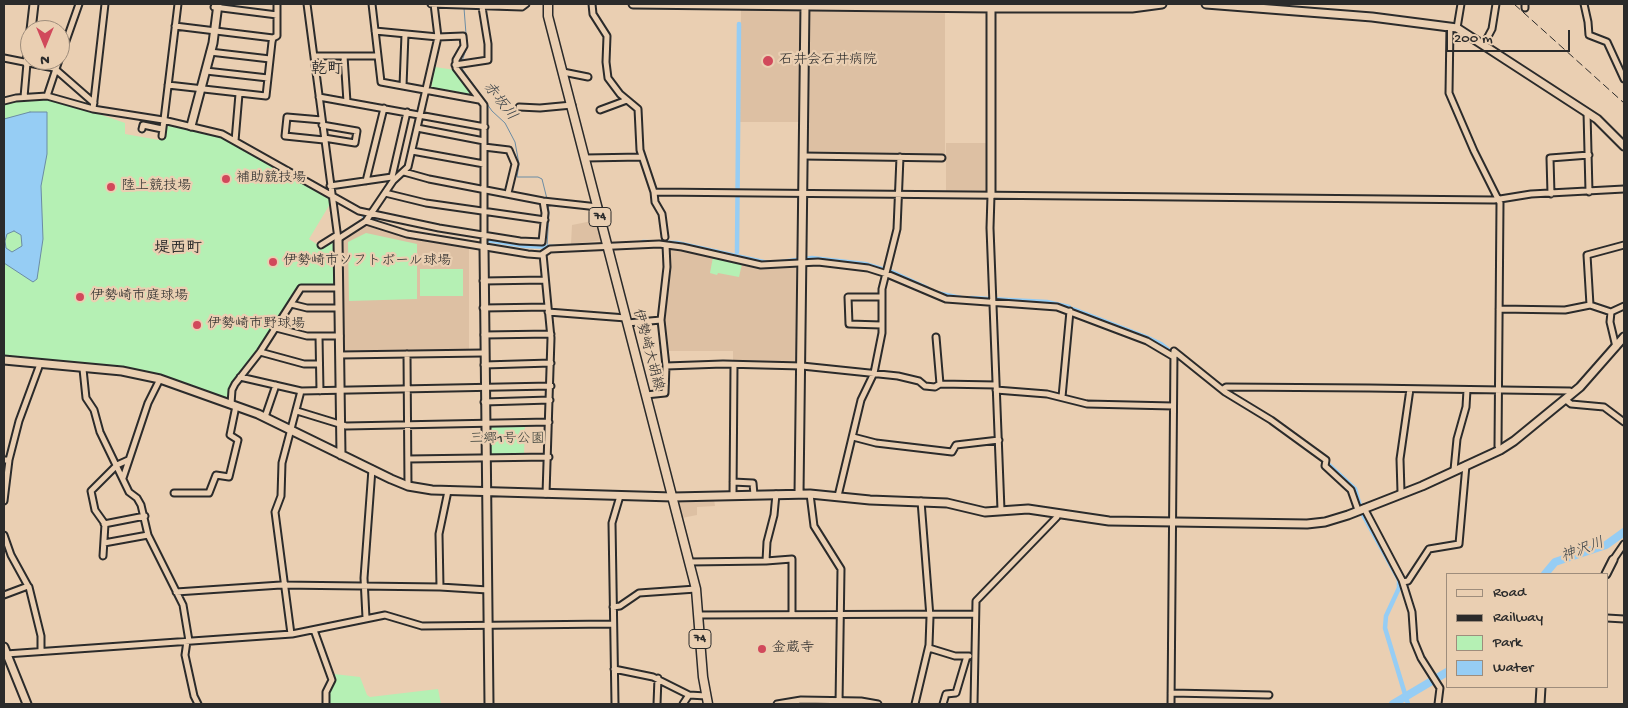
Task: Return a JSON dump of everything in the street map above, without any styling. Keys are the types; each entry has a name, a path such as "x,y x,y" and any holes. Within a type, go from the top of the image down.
{"main road":[{"name":"伊勢崎大胡線","path":"548,4 548,16 696,589 703,678 708,704"}],"street":[{"path":"32,20 34,4"},
{"path":"70,30 79,4"},
{"path":"94,106 105,4"},
{"path":"162,136 178,4"},
{"path":"168,85 266,96 273,38 277,36 277,4"},
{"path":"307,4 331,196 338,237 341,454"},
{"path":"372,4 381,82 479,100"},
{"path":"321,245 366,221 393,181 404,172 418,128 438,37 433,4 522,7 526,4"},
{"path":"592,4 593,14 607,36 607,75 612,84 638,110 638,143 662,216 665,237"},
{"path":"632,4 1132,8 1162,4"},
{"path":"799,494 805,4"},
{"path":"1206,4 1366,16 1454,27 1484,44 1587,112 1597,119 1624,146"},
{"path":"1461,4 1454,27 1449,93 1474,151 1499,199 1500,309 1498,390 1500,450"},
{"path":"1484,44 1492,29 1496,4"},
{"path":"1584,4 1588,22 1588,35 1607,42 1624,79"},
{"path":"189,126 206,71 216,6 277,15"},
{"path":"991,6 990,228 1001,510"},
{"path":"455,65 488,60 488,44 482,7"},
{"path":"175,26 273,38"},
{"path":"200,89 213,31"},
{"path":"375,31 438,37 463,36 464,46 455,65"},
{"path":"403,86 405,34"},
{"path":"210,52 270,59"},
{"path":"314,56 378,56"},
{"path":"344,56 347,102"},
{"path":"4,58 20,61"},
{"path":"455,65 484,105 483,335 489,704"},
{"path":"24,97 26,70"},
{"path":"48,96 56,70 94,106"},
{"path":"206,71 268,78"},
{"path":"563,72 588,77"},
{"path":"235,141 240,94"},
{"path":"4,101 24,97 48,96 222,134 359,211 484,236 542,242 545,220 543,201"},
{"path":"319,97 484,127"},
{"path":"600,110 627,100"},
{"path":"519,107 540,108 572,105"},
{"path":"366,181 384,108"},
{"path":"330,186 392,177 407,112"},
{"path":"1587,112 1588,192"},
{"path":"287,117 322,122 356,131 355,143 324,139 285,136 287,117"},
{"path":"142,129 143,125 162,129"},
{"path":"418,128 509,150 514,164 508,193"},
{"path":"412,151 484,164"},
{"path":"1551,194 1550,158 1589,155"},
{"path":"803,156 942,158"},
{"path":"586,158 642,157"},
{"path":"838,496 861,400 874,373 881,325 882,297 897,229 900,195 900,157"},
{"path":"404,172 429,179 484,188 543,201 598,207"},
{"path":"654,192 1499,199 1624,189"},
{"path":"385,193 484,212 545,220"},
{"path":"366,221 407,234 528,254 543,254 550,249 666,245 761,265 801,260 837,263 886,274 946,299 1049,305 1070,311 1147,341 1174,355 1175,352 1223,390 1271,420 1326,460 1325,466 1351,490 1403,582 1412,612 1414,641 1439,685 1438,704"},
{"path":"646,395 665,393 666,366 661,320 667,267 666,245"},
{"path":"1590,305 1587,256 1624,245"},
{"path":"543,254 551,334 551,386 548,457 545,476 546,494"},
{"path":"483,281 545,280"},
{"path":"174,492 209,493 216,476 230,477 238,440 237,437 230,435 234,405 232,390 260,352 301,288 338,288"},
{"path":"881,325 848,324 848,297 882,297"},
{"path":"291,304 307,308 339,308"},
{"path":"1500,309 1565,310 1590,305 1610,312 1624,306"},
{"path":"483,308 548,310 627,320 661,320"},
{"path":"1062,397 1070,311"},
{"path":"1610,312 1610,322 1616,346"},
{"path":"276,328 307,336 340,336"},
{"path":"483,335 551,334"},
{"path":"319,336 320,391"},
{"path":"4,360 82,369 122,371 160,379 266,417 408,486 448,491 673,497 810,494 870,500 947,503 973,511 1028,509 1094,520 1312,523 1336,519 1401,492 1422,486 1500,450 1566,400 1624,337"},
{"path":"936,338 940,384"},
{"path":"260,352 304,364 319,364"},
{"path":"340,355 484,352"},
{"path":"407,354 408,486"},
{"path":"1171,704 1174,355"},
{"path":"484,365 551,363"},
{"path":"4,501 7,460 40,364"},
{"path":"666,366 723,364 734,366 800,366 898,376 919,381 926,386 935,387 940,384 1047,394 1087,404 1174,406"},
{"path":"733,496 734,366"},
{"path":"82,369 86,398 94,410 100,432 129,492 137,498 141,505 148,535 183,605 188,641 185,655 194,696 198,704"},
{"path":"240,377 302,391 551,386"},
{"path":"123,478 148,403 160,379"},
{"path":"266,417 276,385"},
{"path":"1223,390 1226,387 1570,391 1573,393"},
{"path":"1401,492 1400,459 1410,389"},
{"path":"1454,470 1457,439 1466,407 1467,390"},
{"path":"291,634 276,512 281,496 282,463 302,391"},
{"path":"484,402 550,400"},
{"path":"1566,400 1571,404 1604,408 1624,422"},
{"path":"297,411 341,425 549,422"},
{"path":"853,437 876,443 952,452 954,446 999,440"},
{"path":"408,459 548,457"},
{"path":"103,556 104,524 95,510 91,491 117,466 128,460"},
{"path":"1403,582 1408,580 1430,549 1459,544 1466,465"},
{"path":"366,618 364,586 372,469"},
{"path":"733,482 753,483 754,495"},
{"path":"440,587 439,534 448,491"},
{"path":"766,561 767,542 774,515 776,494"},
{"path":"810,494 814,526 840,570 839,702"},
{"path":"615,704 612,523 620,496"},
{"path":"916,704 929,648 930,614 921,501"},
{"path":"974,704 975,614 977,599 1057,517 1058,513"},
{"path":"104,524 145,516"},
{"path":"4,535 11,555 28,586 41,636 41,650"},
{"path":"104,543 148,535"},
{"path":"1606,573 1624,544"},
{"path":"689,562 792,559 792,614"},
{"path":"176,592 284,585 440,587 488,590"},
{"path":"4,595 28,586"},
{"path":"613,607 620,606 639,592 696,589"},
{"path":"699,615 975,614"},
{"path":"27,704 5,650 41,650 291,634 385,615 419,626 613,624"},
{"path":"1608,618 1624,619"},
{"path":"314,630 332,680 326,692 326,704"},
{"path":"929,648 954,656 975,657"},
{"path":"943,704 946,694 956,693 967,656"},
{"path":"614,669 658,678 689,695 706,696"},
{"path":"657,704 658,678"},
{"path":"1540,704 1541,688"},
{"path":"1171,693 1269,695"},
{"path":"683,704 689,695"},
{"path":"777,704 791,700 878,704"}],"shaded area":[{"path":"741,10 801,11 801,122 740,122"},
{"path":"807,11 945,13 945,156 805,154"},
{"path":"946,143 989,143 986,193 946,193"},
{"path":"597,220 604,240 571,244 572,225"},
{"path":"365,225 406,236 469,247 469,351 346,353 344,351 342,241"},
{"path":"668,249 761,268 796,266 796,364 733,364 733,351 666,351 663,318"},
{"path":"714,499 715,506 697,507 697,515 682,518 678,502"}],"green space":[{"path":"435,67 455,70 473,94 472,97 431,89"},
{"path":"50,97 125,123 125,134 159,140 164,122 223,137 329,195 330,204 309,239 321,247 335,240 335,284 334,286 299,287 265,343 230,388 230,401 154,374 4,358 4,103"},
{"path":"366,233 417,244 417,299 349,301 348,242"},
{"path":"713,257 742,264 739,277 710,273"},
{"path":"420,269 463,269 463,296 420,296"},
{"name":"三郷1号公園","path":"525,423 524,456 493,456 489,454 489,426 491,424"},
{"path":"334,674 360,677 367,695 370,697 438,689 441,704 329,704 328,691 334,682"}],"water":[{"path":"30,112 47,112 47,154 41,186 43,239 37,279 33,282 4,263 4,119","holes":["14,231 21,235 22,246 12,252 6,248 7,234"]}],"waterway":[{"name":"赤坂川","path":"462,61 467,47 464,8"},
{"path":"737,252 739,24"},
{"name":"赤坂川","path":"461,67 492,111 505,123 515,142 519,164 517,177 538,177 542,179 547,199"},
{"name":"赤坂川","path":"547,247 548,203"},
{"path":"487,240 526,246 554,247"},
{"path":"643,242 677,243 768,263"},
{"path":"781,262 812,258 865,264 892,272 927,288"},
{"path":"937,293 961,298"},
{"path":"971,298 1047,302 1069,307"},
{"path":"1073,309 1146,337 1161,344 1175,355"},
{"path":"1329,465 1355,489 1360,506"},
{"path":"1362,513 1399,580 1399,588 1386,616 1385,628 1408,704"},
{"name":"神沢川","path":"1546,573 1555,562 1606,545 1624,532"},
{"name":"神沢川","path":"1393,704 1446,673"}],"railway":[{"path":"1514,4 1624,103"}],"place":[{"name":"石井会石井病院","path":"768,61"},
{"name":"補助競技場","path":"226,179"},
{"name":"陸上競技場","path":"111,187"},
{"name":"伊勢崎市ソフトボール球場","path":"273,262"},
{"name":"伊勢崎市庭球場","path":"80,297"},
{"name":"伊勢崎市野球場","path":"197,325"},
{"name":"金蔵寺","path":"762,649"}],"district":[{"name":"乾町","path":"327,71"},
{"name":"堤西町","path":"178,250"}]}
